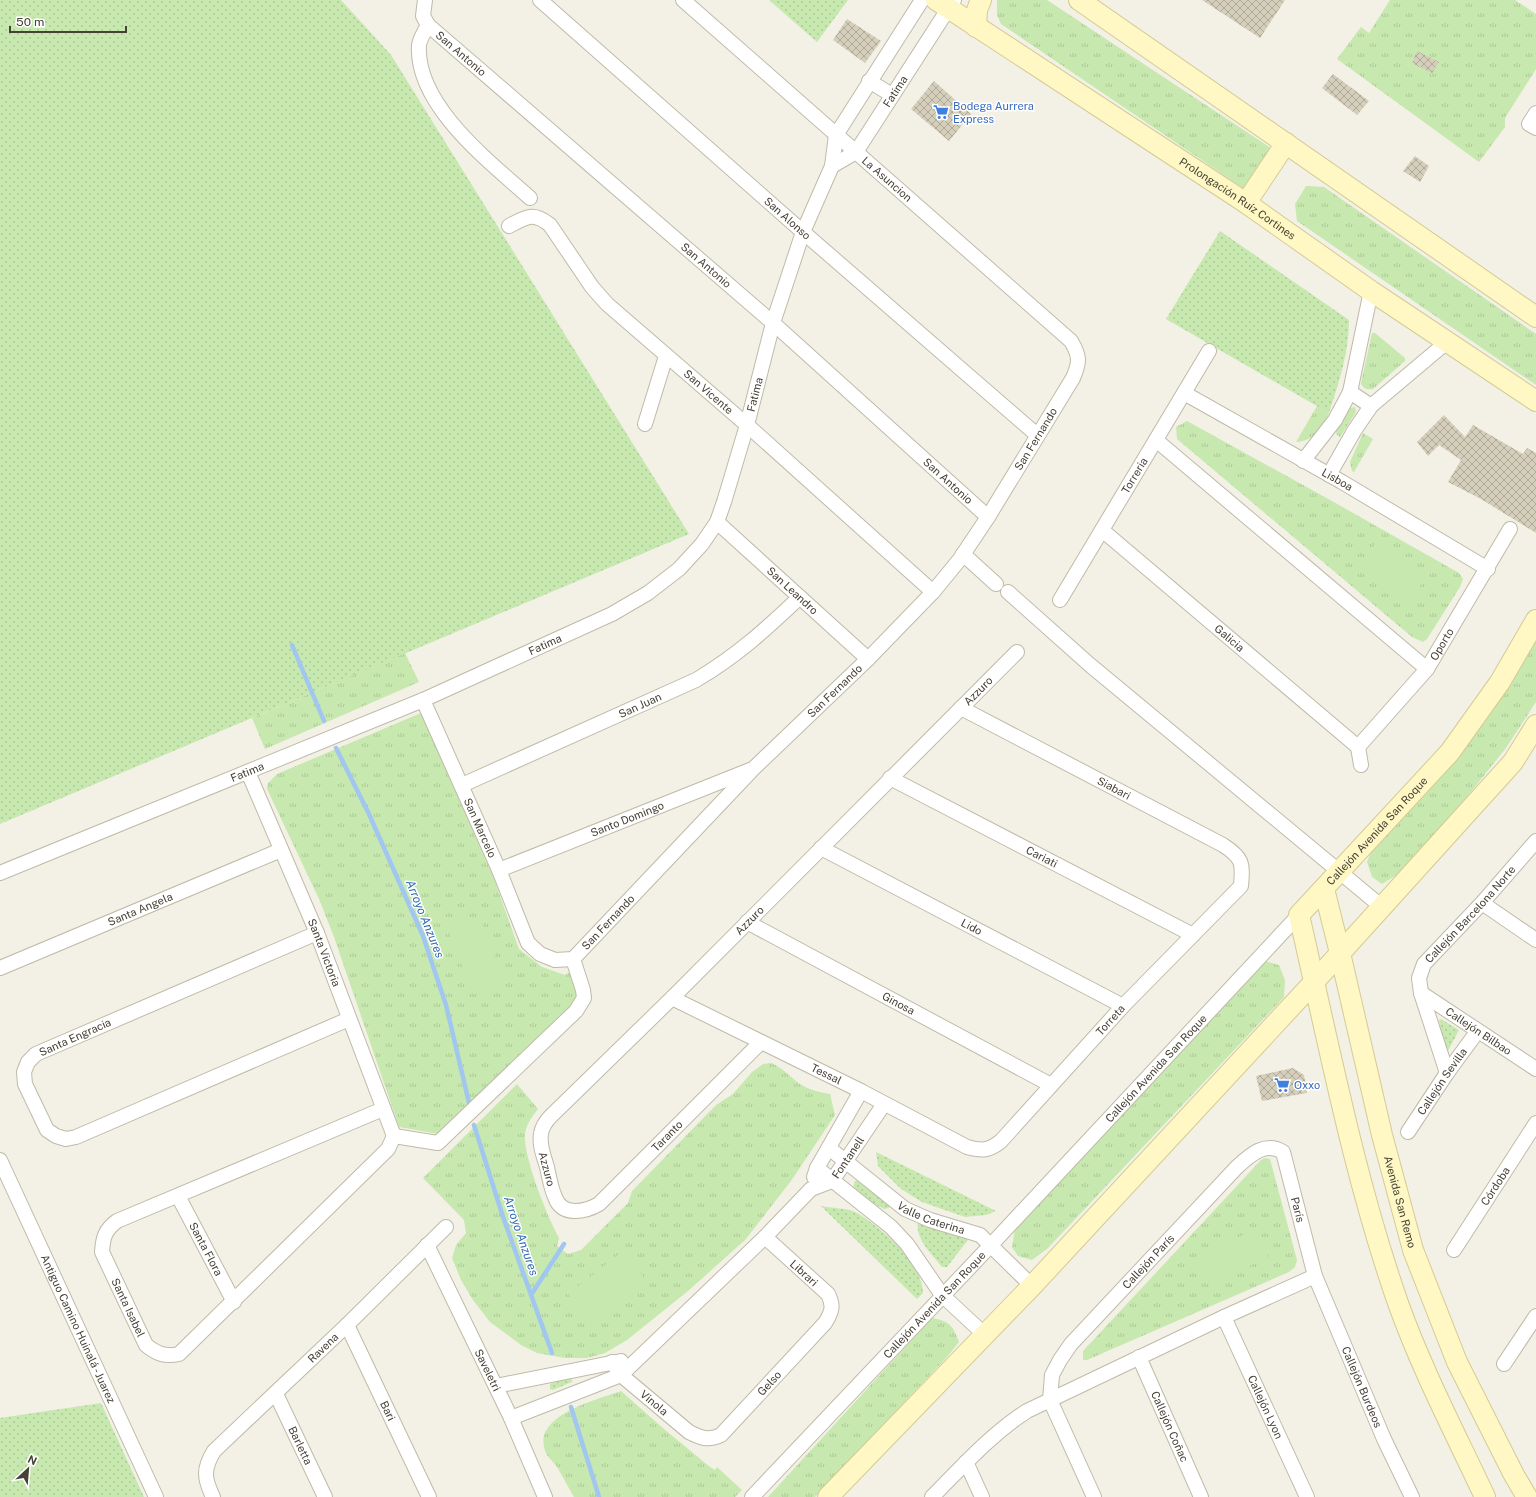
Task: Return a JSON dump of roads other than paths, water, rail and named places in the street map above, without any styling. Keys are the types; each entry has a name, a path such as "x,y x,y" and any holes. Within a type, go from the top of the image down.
{"street":[{"path":"424,0 425,21 419,44 420,63 433,100 457,130 530,198"},
{"name":"San Alonso","path":"540,0 803,232 1037,435"},
{"name":"La Asuncion","path":"682,0 1071,341 1078,352 1079,366"},
{"name":"Fatima","path":"0,873 423,700 612,614 648,593 679,569 702,544 717,522 747,425 773,323 803,232 832,166 836,135 922,0"},
{"path":"976,27 977,10 981,0"},
{"path":"1079,0 1536,317"},
{"name":"Fatima","path":"832,166 856,152 892,95 946,3"},
{"name":"Prolongación Ruíz Cortines","path":"946,3 976,27 1246,203 1371,291 1536,401"},
{"name":"San Antonio","path":"425,21 773,323 988,517"},
{"path":"869,81 892,95"},
{"path":"1246,203 1286,143"},
{"name":"San Vicente","path":"509,226 525,217 534,216 542,218 550,225 598,296 747,425 934,592"},
{"path":"1303,461 1335,420 1350,392 1371,291"},
{"path":"1329,475 1354,431 1372,406 1447,342"},
{"name":"Torreria","path":"1060,600 1209,351"},
{"path":"645,424 666,356"},
{"name":"San Fernando","path":"540,954 555,960 573,959 754,768 868,659 934,592 963,554 988,517 1079,366"},
{"path":"1350,392 1372,406"},
{"name":"Lisboa","path":"1184,393 1329,475 1488,569"},
{"path":"1156,440 1427,669"},
{"name":"San Leandro","path":"717,522 868,659"},
{"name":"Oporto","path":"1358,747 1427,669 1488,569 1510,529"},
{"name":"Galicia","path":"1102,530 1358,747"},
{"path":"963,554 996,584"},
{"path":"1008,592 1090,665 1382,907"},
{"name":"San Juan","path":"462,785 696,680 725,663 752,642 800,597"},
{"name":"Callejón Avenida San Roque","path":"752,1497 991,1245 1298,915 1340,872 1450,752 1500,682 1536,620"},
{"name":"Azzuro","path":"564,1208 555,1199 541,1145 540,1134 544,1124 672,998 1016,652"},
{"name":"San Marcelo","path":"423,700 500,870 528,943 540,954"},
{"name":"Siabari","path":"961,708 1234,852 1241,860 1241,886"},
{"path":"828,1497 1032,1286 1314,982 1513,762 1536,725"},
{"path":"1358,747 1361,765"},
{"name":"Santo Domingo","path":"500,870 754,768"},
{"name":"Santa Victoria","path":"248,772 317,933 394,1136"},
{"name":"Cariati","path":"890,778 1193,935"},
{"name":"Callejón Barcelona Norte","path":"1447,1073 1421,993 1419,978 1424,964 1482,903 1536,841"},
{"name":"Lido","path":"821,848 1123,1006"},
{"name":"Santa Angela","path":"0,968 281,850"},
{"name":"Torreta","path":"980,1151 992,1149 1001,1141 1123,1006 1241,886"},
{"name":"Avenida San Remo","path":"1324,889 1382,1134 1413,1250 1457,1362 1514,1475 1527,1497"},
{"path":"1482,903 1536,940"},
{"path":"1298,915 1357,1173 1384,1259 1418,1355 1485,1497"},
{"name":"Ginosa","path":"747,922 1051,1085"},
{"name":"Santa Engracia","path":"317,933 36,1054 28,1062 24,1072 25,1084 47,1130 56,1136 66,1139 76,1137 350,1019"},
{"path":"394,1136 438,1143 576,1011 584,998 583,990 573,959"},
{"name":"Callejón Bilbao","path":"1421,993 1536,1069"},
{"name":"Tessal","path":"672,998 861,1091 967,1147 980,1151"},
{"name":"Callejón Sevilla","path":"1408,1132 1447,1073 1478,1032"},
{"name":"Taranto","path":"564,1208 576,1212 589,1210 599,1204 761,1042"},
{"name":"Fontanell","path":"811,1189 817,1168 861,1091"},
{"name":"Fontanell","path":"811,1189 832,1181 884,1104"},
{"name":"Santa Isabel","path":"383,1109 117,1221 107,1229 103,1239 102,1252 146,1345 155,1353 167,1357 180,1354 388,1148 394,1136"},
{"name":"Córdoba","path":"1454,1250 1536,1123"},
{"name":"París","path":"1275,1147 1283,1152 1315,1276"},
{"name":"Callejón París","path":"1050,1400 1052,1375 1071,1344 1236,1167 1249,1156 1264,1148 1275,1147"},
{"name":"Valle Caterina","path":"829,1148 905,1208 930,1220 980,1235 1032,1286"},
{"name":"Antiguo Camino Huinalá - Juarez","path":"0,1160 156,1497"},
{"path":"817,1168 891,1227 907,1244 942,1295 984,1334"},
{"path":"511,1418 621,1375 765,1237 811,1189"},
{"name":"Santa Flora","path":"178,1196 234,1302"},
{"path":"891,1227 905,1208"},
{"name":"Ravena","path":"213,1497 207,1484 205,1472 208,1460 214,1451 276,1394 446,1227"},
{"name":"Librari","path":"765,1237 828,1294 833,1305 831,1314"},
{"name":"Saveletri","path":"427,1245 511,1418 545,1497"},
{"path":"1384,1259 1413,1250"},
{"path":"932,1497 966,1462 1011,1421 1027,1411 1224,1317 1315,1276"},
{"name":"Callejón Burdeos","path":"1315,1276 1384,1439 1412,1497"},
{"name":"Gelso","path":"700,1438 711,1439 721,1435 825,1323 831,1314"},
{"path":"1504,1364 1536,1316"},
{"name":"Callejón Lyon","path":"1224,1317 1307,1497"},
{"name":"Bari","path":"347,1325 429,1497"},
{"name":"Callejón Coñac","path":"1139,1357 1201,1497"},
{"path":"496,1386 612,1362 636,1359"},
{"name":"Vinola","path":"612,1362 621,1375 689,1432 700,1438"},
{"name":"Barletta","path":"276,1394 325,1497"},
{"path":"1050,1400 1094,1497"},
{"path":"966,1462 982,1497"}],"waterway":[{"name":"Arroyo Anzures","path":"292,645 324,721"},
{"name":"Arroyo Anzures","path":"336,748 369,814 423,936 446,1005 470,1107"},
{"name":"Arroyo Anzures","path":"474,1125 503,1217 552,1353"},
{"path":"531,1295 564,1244"},
{"name":"Arroyo Anzures","path":"571,1407 599,1497"}],"place":[{"name":"Bodega Aurrera Express","path":"941,112"},
{"name":"Oxxo","path":"1282,1085"}]}
